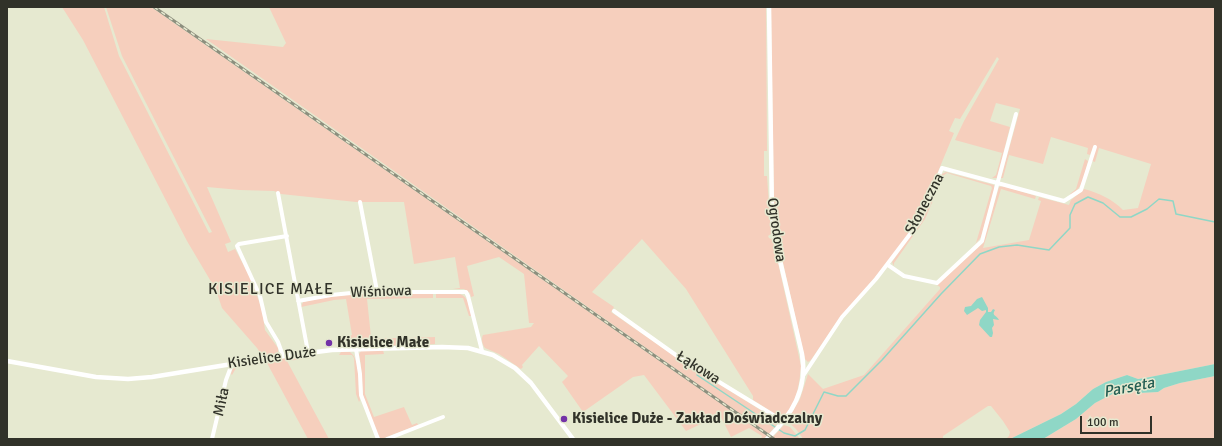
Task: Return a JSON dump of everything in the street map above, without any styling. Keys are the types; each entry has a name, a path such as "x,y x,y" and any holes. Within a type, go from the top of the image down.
{"street":[{"name":"Ogrodowa","path":"767,439 783,421 798,398 804,376 802,354 774,235 772,214 769,7"},
{"path":"888,265 904,276 937,283 982,241 1016,114"},
{"name":"Słoneczna","path":"804,376 842,317 888,265 920,221 942,168 1064,201 1081,190 1095,147"},
{"path":"278,193 308,352"},
{"path":"360,202 377,291"},
{"path":"283,356 278,342 266,322 260,296 237,246 239,244 287,236"},
{"name":"Wiśniowa","path":"298,301 337,294 377,291 466,292 482,351"},
{"name":"Łąkowa","path":"614,312 680,358 783,421"},
{"name":"Kisielice Duże","path":"7,361 96,377 128,379 152,377 308,352 356,349 452,347 473,349 482,351 503,360 520,372 535,388 573,439"},
{"path":"356,349 360,374 361,395 378,439"},
{"name":"Miła","path":"212,439 226,380 232,364"},
{"path":"387,439 443,417"}],"shaded area":[{"path":"62,7 104,7 119,56 209,233 212,232 122,56 106,7 151,7 767,436 761,439 762,436 749,428 731,437 720,415 686,431 644,375 633,377 583,412 562,382 568,376 539,346 522,365 523,367 521,369 499,354 485,348 483,345 483,335 531,327 534,323 529,323 524,274 499,257 467,266 474,296 471,297 470,293 464,289 453,288 460,288 455,257 414,264 404,202 356,202 281,194 274,191 207,187 231,242 225,244 228,252 235,249 249,275 262,309 265,330 278,348 278,352 275,355 263,357 222,308 216,290 187,241 83,40"},
{"path":"269,7 766,7 767,151 764,151 764,176 767,176 771,234 768,236 773,240 801,366 800,379 796,395 790,409 780,417 753,400 753,396 686,289 642,239 592,292 614,307 611,312 680,360 775,419 777,424 769,434 206,39 283,47 286,43"},
{"path":"771,7 1215,7 1215,364 1138,379 1127,375 1106,382 1093,389 1076,404 1061,414 1010,439 1006,439 1010,432 1003,421 991,406 988,406 943,436 943,439 803,439 796,429 787,421 800,399 808,374 823,389 864,375 940,289 937,285 983,243 999,187 1003,186 1036,196 1035,199 1001,189 983,248 1029,240 1041,201 1038,200 1039,197 1069,205 1071,200 1084,189 1105,197 1123,210 1138,208 1151,164 1099,148 1095,162 1092,161 1096,145 1094,145 1090,155 1087,154 1088,148 1051,137 1043,164 1009,155 1003,178 1001,178 1020,109 996,103 990,121 1010,127 997,178 992,178 996,175 1002,153 955,140 999,59 997,57 960,119 955,118 949,131 954,133 918,220 904,241 878,274 840,317 811,360 808,362 805,359 776,232 780,231 778,211 774,211"},
{"path":"1085,159 1088,161 1083,180 1079,188 1071,195 1070,194 1076,189"},
{"path":"946,172 994,185 994,191 981,237 973,247 976,243 992,188 991,186 947,173 944,175 925,219 894,263 894,266 892,262 922,220 942,174"},
{"path":"361,294 433,294 433,298 367,299 371,337 351,342 350,338 346,336 352,335 346,299 301,307 303,302 310,300 332,296"},
{"path":"436,294 463,295 468,303 472,316 469,316 463,298 436,298"},
{"path":"435,337 435,344 411,345 408,344 405,338"},
{"path":"373,338 372,346 352,346 352,344"},
{"path":"375,338 402,338 405,345 377,346"},
{"path":"383,350 384,354 365,355 365,394 374,417 404,407 412,425 417,423 418,425 384,438 380,438 363,396 359,354 361,351"},
{"path":"341,352 350,352 354,356 356,361 358,368 359,402 356,394 354,358 352,355 339,355"},
{"path":"310,354 311,358 287,361 329,439 308,439 267,363 236,368 232,375 231,374 232,370 236,366"},
{"path":"1215,376 1215,439 1043,439 1076,419 1095,403 1120,390 1132,390 1139,393 1158,392 1164,388 1180,383"},
{"path":"784,425 790,427 800,439 776,439 773,437"}],"water":[{"path":"982,297 988,308 988,312 991,312 993,309 995,310 994,314 999,320 993,319 994,325 992,328 992,337 990,337 979,325 980,320 986,310 982,311 978,308 967,315 964,311 965,307 971,306 977,299"},
{"name":"Parsęta","path":"1215,364 1215,376 1180,383 1164,388 1158,392 1139,393 1132,390 1120,390 1095,403 1076,419 1043,439 1010,439 1061,414 1076,404 1093,389 1106,382 1127,375 1138,379"}],"waterway":[{"path":"697,375 784,433 795,436 805,430 824,392 838,396 846,396 882,360 941,294 980,254 999,247 1017,245 1049,250 1070,228 1070,215 1075,204 1088,197 1103,203 1120,217 1131,217 1147,209 1159,199 1173,201 1176,214 1215,222"}],"railway":[{"path":"154,7 774,439"}],"place":[{"name":"Kisielice Małe","path":"329,343"},
{"name":"Kisielice Duże - Zakład Doświadczalny","path":"564,419"}],"district":[{"name":"KISIELICE MAŁE","path":"271,290"}]}
